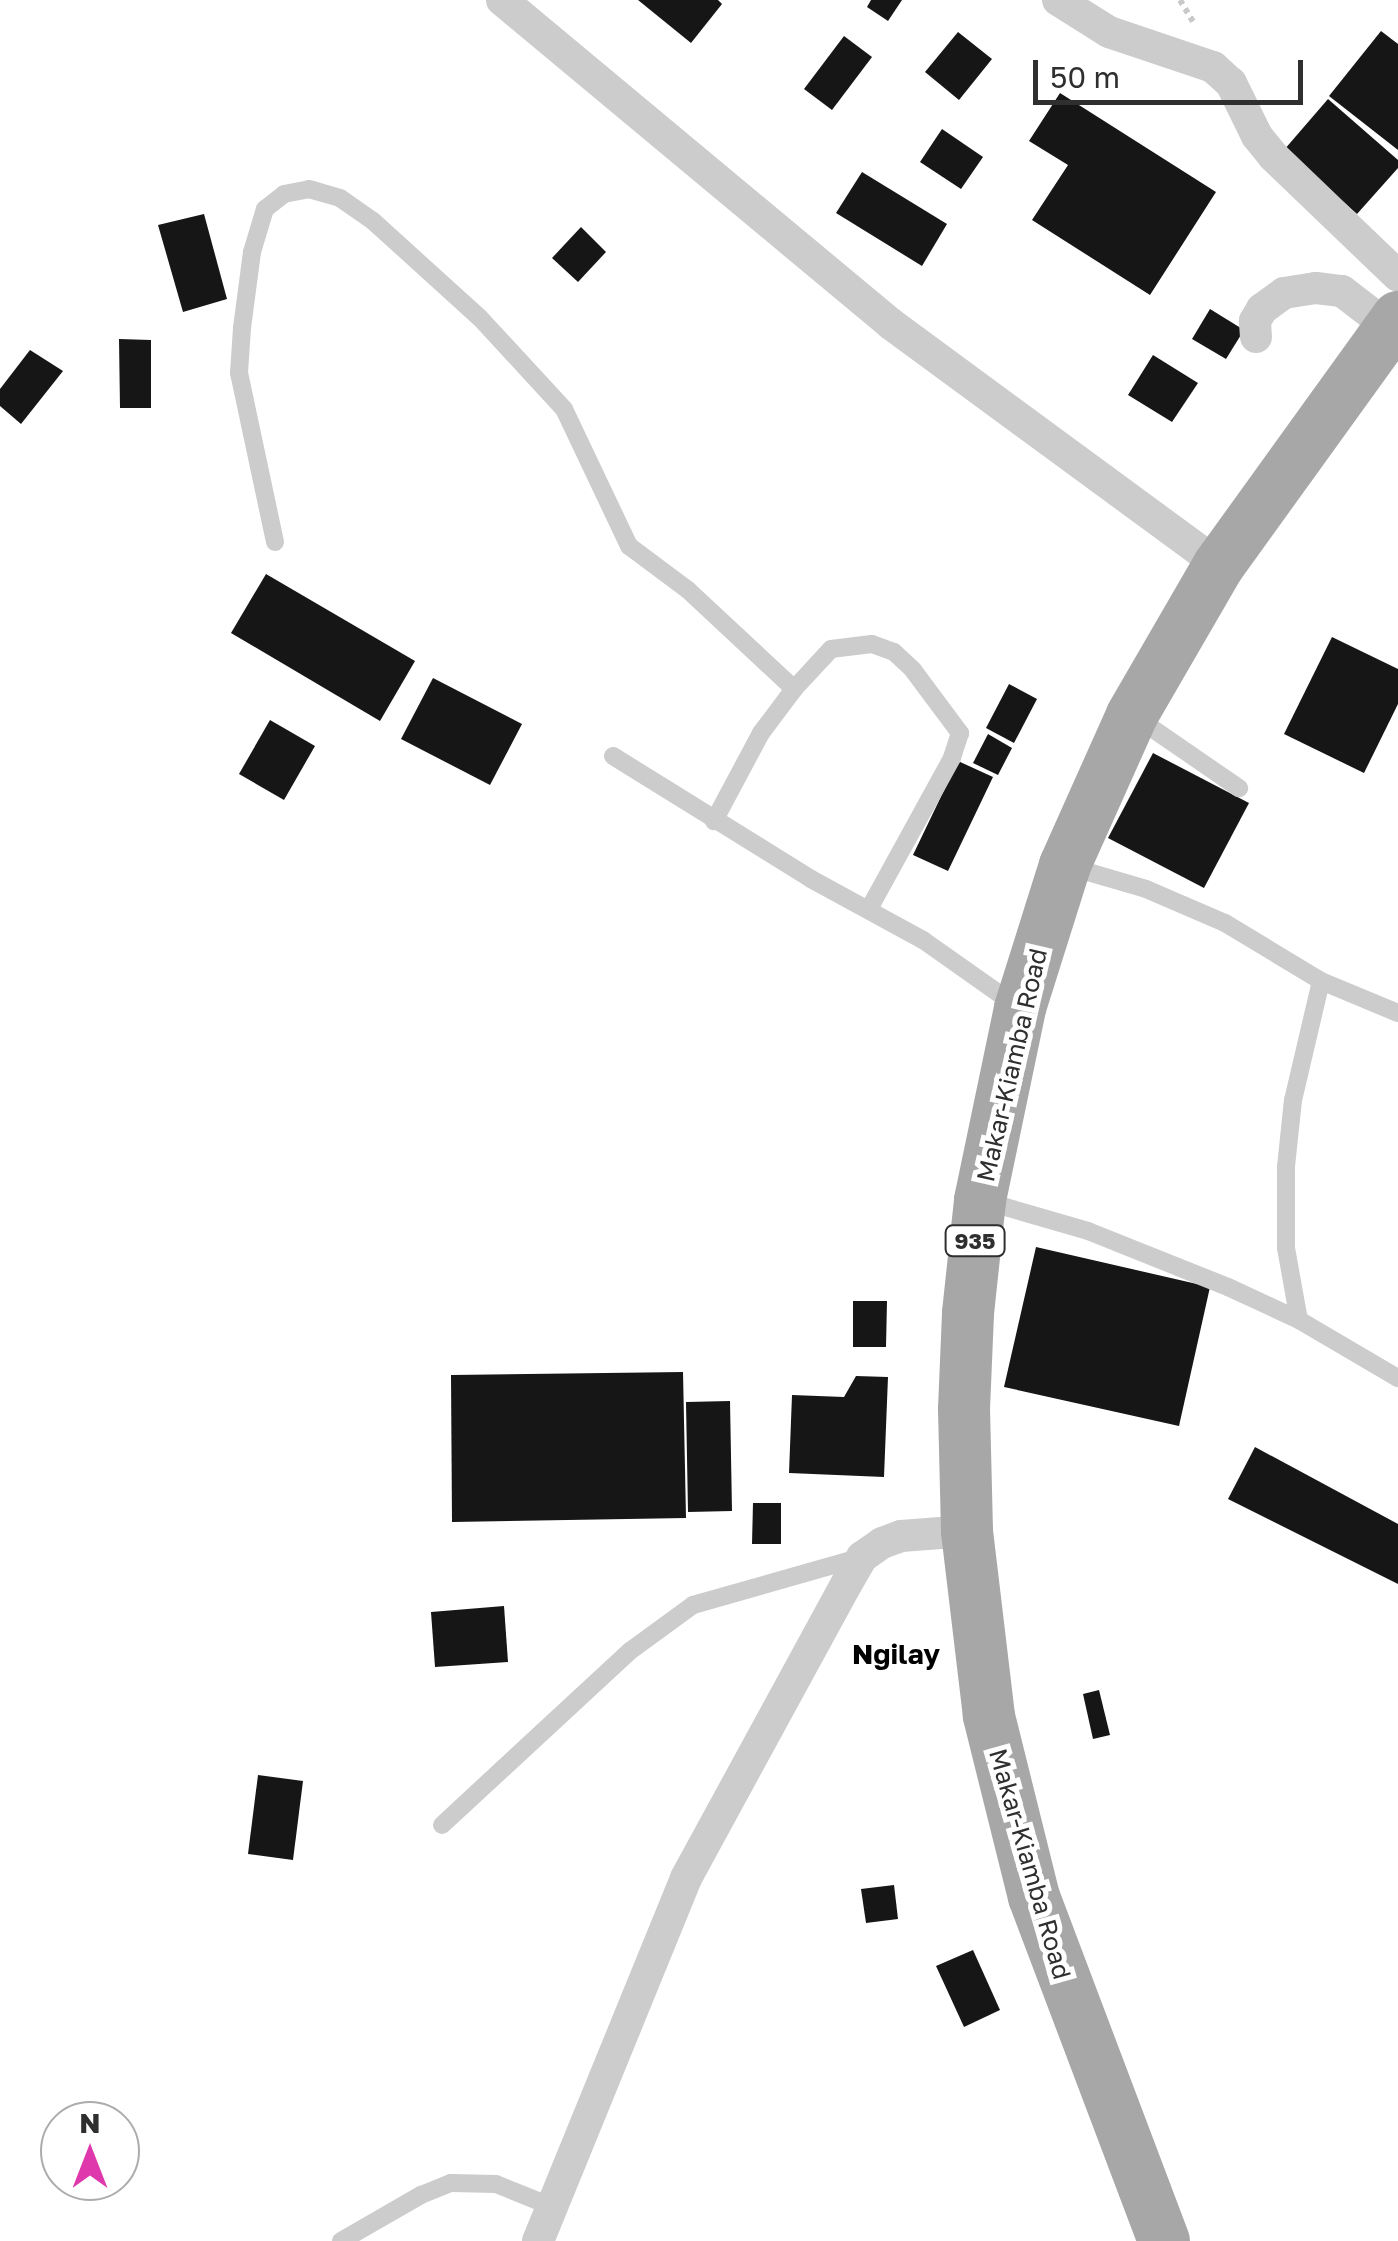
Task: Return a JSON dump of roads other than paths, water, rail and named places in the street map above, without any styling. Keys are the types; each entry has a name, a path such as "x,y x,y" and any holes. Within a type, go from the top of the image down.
{"main road":[{"name":"Makar-Kiamba Road","path":"1164,2241 1074,2012 1028,1879 989,1716 967,1531 966,1371 980,1200 1020,1008 1065,865 1132,715 1218,564 1394,322"}],"street":[{"path":"502,0 891,324 1218,564"},
{"path":"1058,0 1109,32 1213,67 1230,82 1257,136 1273,156 1398,276"},
{"path":"1256,337 1255,320 1262,309 1284,293 1316,288 1342,291 1394,322"},
{"path":"538,2241 686,1878 862,1557 901,1536 967,1531"}],"lane":[{"path":"274,542 239,372 242,328 252,252 265,209 284,194 309,189 340,198 373,221 480,318 564,409 629,546 688,590 794,689"},
{"path":"714,820 761,733 794,689 831,650 872,644 894,652 913,670 960,732 952,758 869,909"},
{"path":"1132,715 1239,788"},
{"path":"614,756 714,820 924,940 1020,1008"},
{"path":"1065,865 1146,889 1206,914 1276,950 1321,982 1398,1013"},
{"path":"1300,1320 1286,1248 1286,1167 1296,1088 1321,982"},
{"path":"980,1200 1088,1231 1300,1320 1398,1378"},
{"path":"442,1825 630,1651 693,1605 862,1557"},
{"path":"341,2241 420,2195 451,2184 496,2184 553,2207"}],"district":[{"name":"Ngilay","path":"896,1654"}]}
